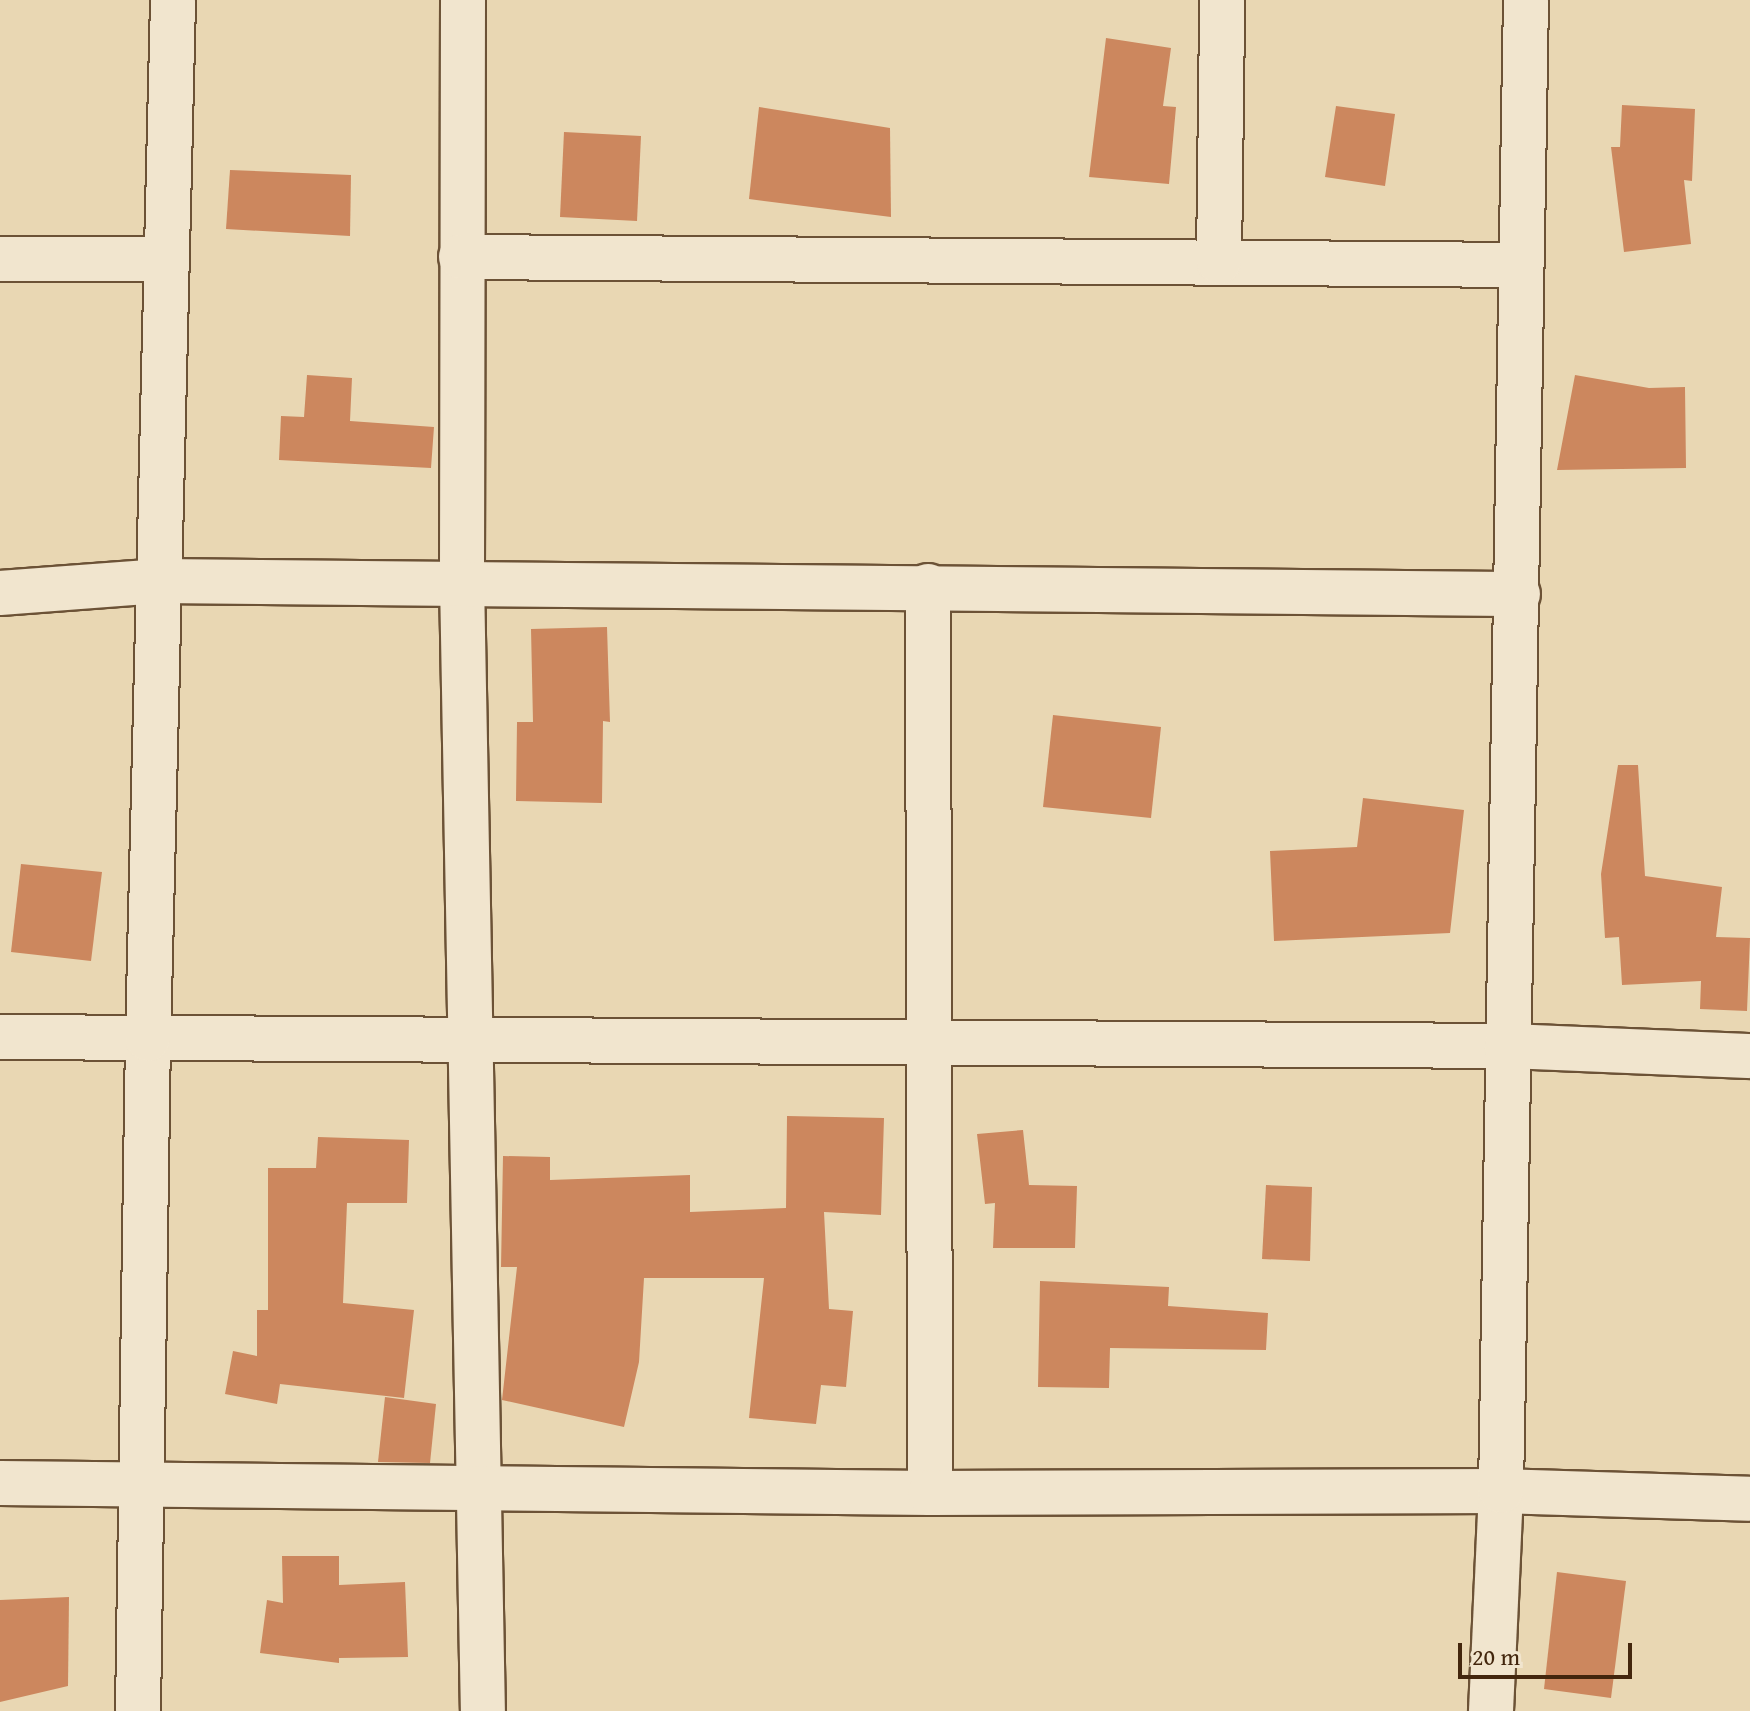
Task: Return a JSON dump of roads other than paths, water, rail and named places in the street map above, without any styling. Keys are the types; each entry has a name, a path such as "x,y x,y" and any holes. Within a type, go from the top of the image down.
{"street":[{"path":"138,1711 148,1039 173,0"},
{"path":"463,0 462,581 474,1040 483,1711"},
{"path":"1219,262 1222,0"},
{"path":"1491,1711 1501,1491 1526,0"},
{"path":"461,257 1520,265"},
{"path":"0,259 165,259"},
{"path":"0,593 159,581 462,581 1518,594"},
{"path":"928,586 933,1041 930,1493"},
{"path":"0,1037 1507,1046 1750,1056"},
{"path":"0,1483 482,1485 930,1493 1501,1491 1749,1499"}]}
